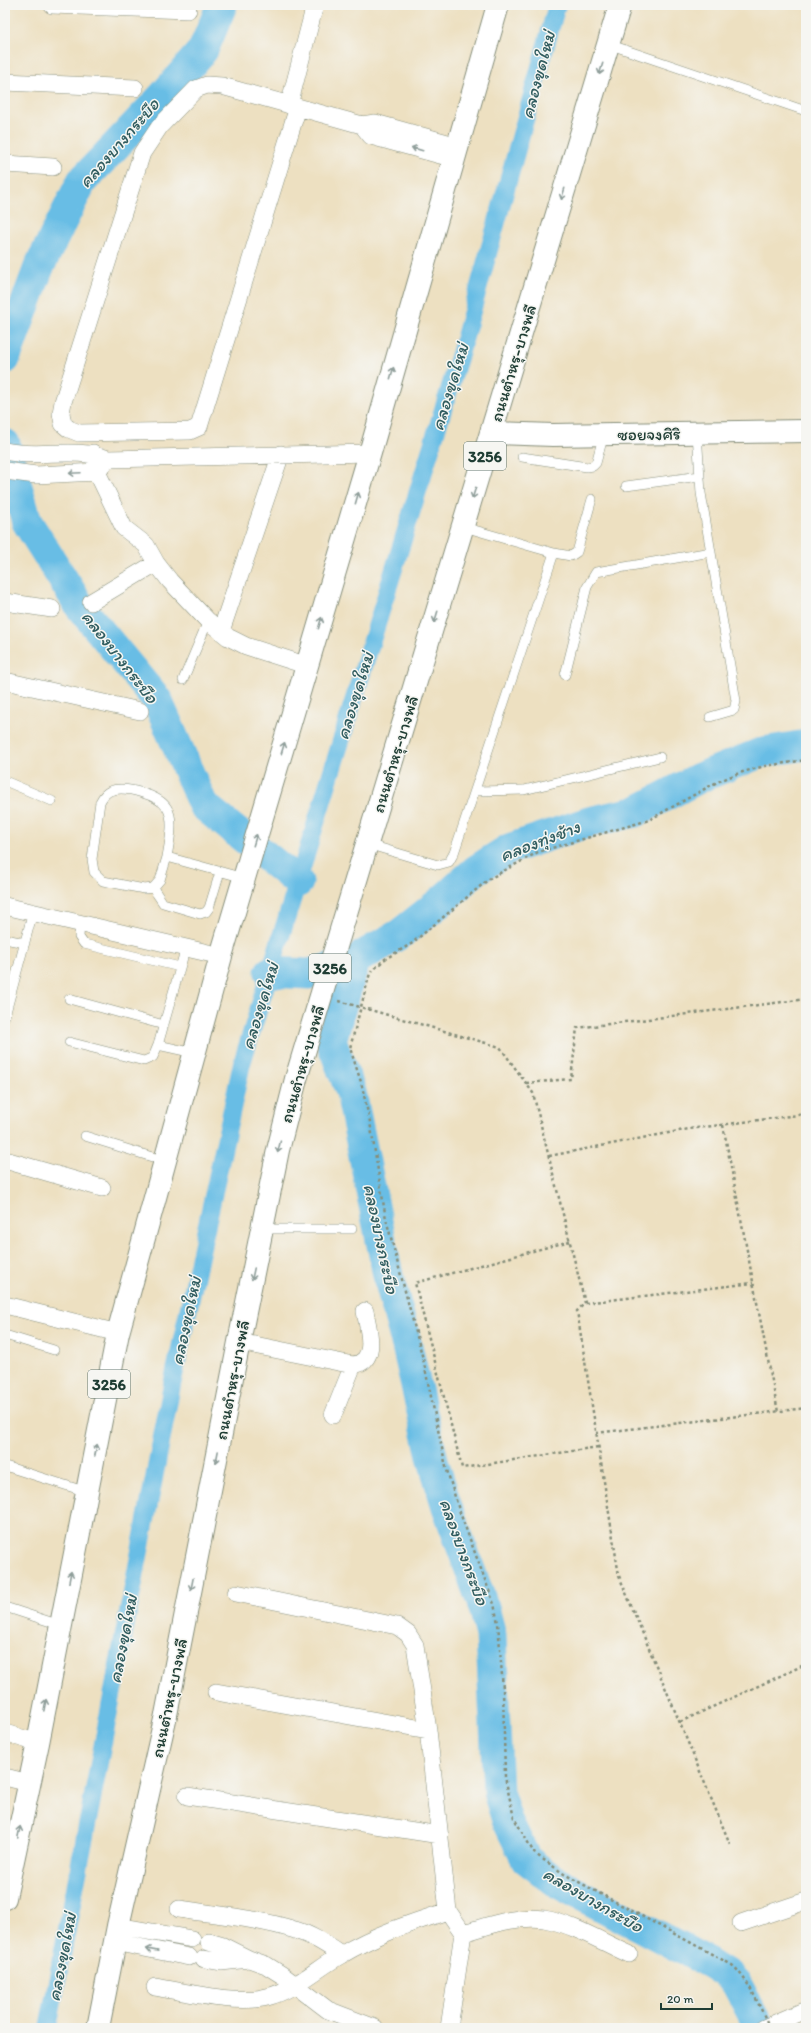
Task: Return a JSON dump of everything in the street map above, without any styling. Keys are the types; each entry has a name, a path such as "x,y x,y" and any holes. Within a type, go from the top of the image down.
{"main road":[{"name":"3256","path":"5,1898 8,1865 38,1743 118,1334 221,956 308,666 498,5"},
{"name":"ถนนตำหรุ-บางพลี","path":"98,2028 116,1934 166,1715 278,1150 296,1079 464,527 620,5"},
{"name":"ซอยจงศิริ","path":"492,433 604,434 806,431"}],"street":[{"path":"52,5 188,10"},
{"path":"315,5 294,106 199,427 190,431 182,432 79,433 69,429 63,424 61,413 63,402 142,153 160,126 196,89 207,85 222,86 294,106 362,125 371,136 456,153"},
{"path":"5,82 136,88"},
{"path":"5,164 53,167"},
{"path":"8,451 101,456 370,452"},
{"path":"214,626 281,454"},
{"path":"101,456 97,472 124,528 146,545 156,563 170,581 214,626 246,646 308,666"},
{"path":"9,473 36,475 97,472"},
{"path":"92,602 156,563"},
{"path":"5,602 52,609"},
{"path":"5,681 140,711"},
{"path":"5,906 221,956"},
{"path":"5,1160 102,1188"},
{"path":"5,1305 118,1334"},
{"path":"239,1342 353,1365 361,1364 368,1357 370,1347 365,1311"},
{"path":"332,1415 353,1365"},
{"path":"236,1592 397,1626 408,1634 415,1645 428,1730 448,1911 463,1933 449,2028"},
{"path":"216,1692 428,1730"},
{"path":"5,1733 38,1743"},
{"path":"5,1777 29,1783"},
{"path":"187,1796 440,1835"},
{"path":"741,1923 806,1901"},
{"path":"179,1909 270,1924 296,1930 316,1938 341,1954"},
{"path":"155,1987 240,2000 267,1998 296,1985 341,1954 389,1930 448,1911"},
{"path":"463,1933 508,1920 542,1919 561,1923 629,1954"},
{"path":"116,1934 200,1940 223,1946 249,1959 266,1965 296,1985 328,2010 376,2028"},
{"path":"116,1934 197,1958 221,1962 249,1959"},
{"path":"764,2028 799,2013"}],"lane":[{"path":"608,44 806,111"},
{"path":"697,433 701,493 736,701 734,710 710,717"},
{"path":"522,457 587,467 593,466 596,463 604,434"},
{"path":"626,486 700,476"},
{"path":"464,527 554,553 570,556 577,552 592,499"},
{"path":"565,675 587,587 596,572 711,552"},
{"path":"367,844 438,865 443,865 449,862 454,853 554,553"},
{"path":"183,680 214,626"},
{"path":"474,791 524,790 660,757"},
{"path":"5,781 52,801"},
{"path":"122,789 155,797 162,802 168,809 170,818 167,857 160,880 153,888 144,889 103,881 94,872 92,859 100,802 104,795 110,791 122,789"},
{"path":"167,857 244,878"},
{"path":"153,888 163,903 200,914 206,912 209,908 220,872"},
{"path":"5,1015 33,912"},
{"path":"80,923 80,937 84,944 180,967"},
{"path":"5,938 25,943"},
{"path":"69,1042 144,1061 154,1058 186,948"},
{"path":"69,999 164,1025"},
{"path":"158,1045 194,1054"},
{"path":"85,1136 165,1161"},
{"path":"262,1229 352,1229"},
{"path":"5,1335 54,1350"},
{"path":"5,1466 87,1492"},
{"path":"5,1607 60,1625"}],"path":[{"path":"770,2028 749,1986 740,1972 732,1965 564,1874 534,1853 514,1818 504,1777 502,1665 498,1623 494,1604 459,1510 446,1467 423,1359 386,1219 370,1122 361,1082 350,1048 370,973 385,959 411,944 489,879 538,852 649,820 717,782 739,773 765,766 806,760"},
{"path":"322,996 500,1047 533,1093 585,1303"},
{"path":"526,1083 571,1079 577,1028 806,999"},
{"path":"549,1156 689,1129 806,1114"},
{"path":"723,1125 778,1412"},
{"path":"570,1241 415,1283 462,1468 598,1447"},
{"path":"730,1844 620,1576 577,1311 585,1303 753,1283"},
{"path":"596,1433 806,1408"},
{"path":"680,1722 806,1664"}],"waterway":[{"name":"คลองบางกระบือ","path":"5,359 39,267 82,181 163,96 203,50 222,5"},
{"name":"คลองขุดใหม่","path":"48,2028 172,1385 242,1063 461,351 557,5"},
{"name":"คลองบางกระบือ","path":"5,444 27,522 81,608 157,700 203,805 298,882"},
{"name":"คลองทุ่งช้าง","path":"270,972 309,974 355,960 400,934 439,903 476,870 509,849 589,822 635,812 699,778 763,752 806,745"},
{"name":"คลองบางกระบือ","path":"355,960 331,1041 351,1092 388,1275 407,1346 433,1460 447,1507 484,1608 491,1635 498,1792 507,1820 526,1859 558,1883 709,1963 728,1975 736,1983 760,2028"}]}
